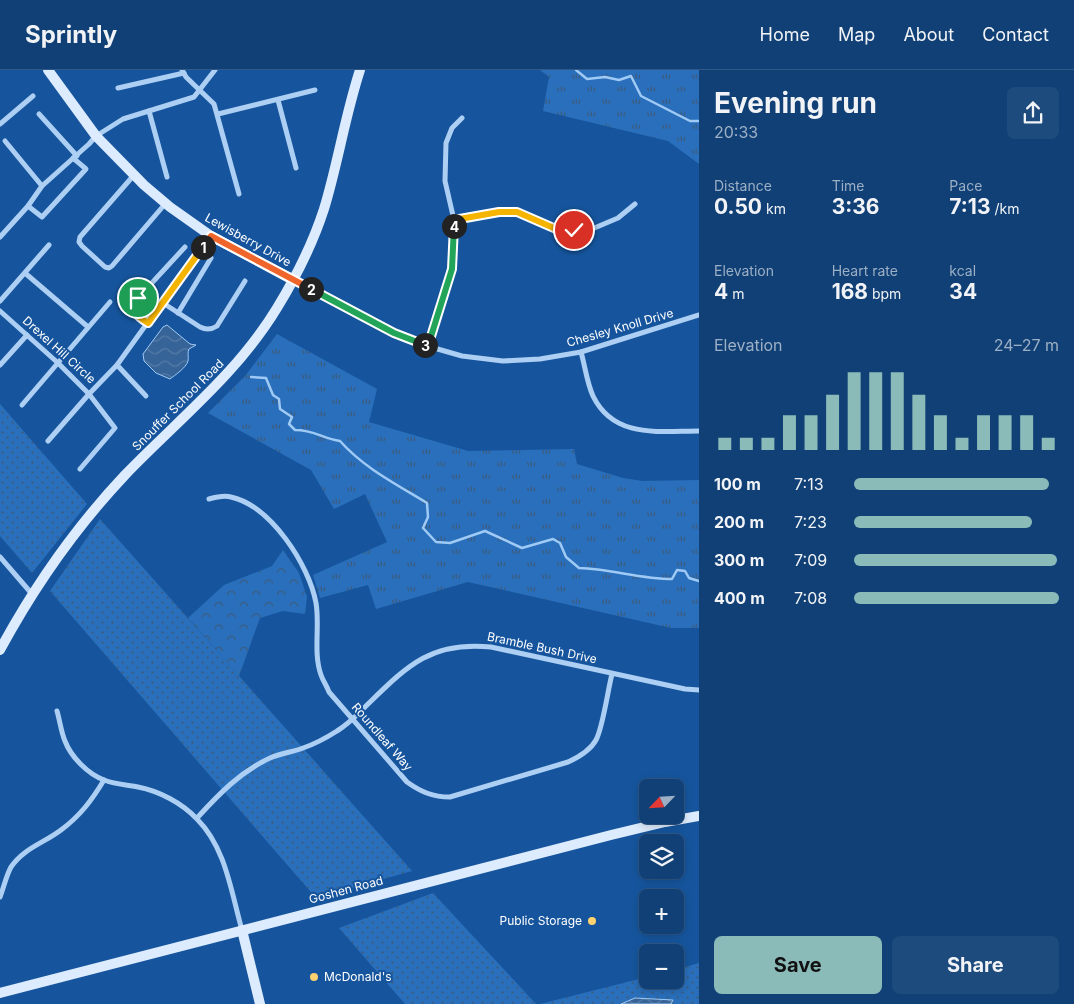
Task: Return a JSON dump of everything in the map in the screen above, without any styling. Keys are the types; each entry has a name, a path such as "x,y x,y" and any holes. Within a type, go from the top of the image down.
{"street":[{"name":"Lewisberry Drive","path":"48,70 96,136 134,176 166,203 211,236 293,280"},
{"path":"0,237 28,206 42,186 96,136 123,119 194,97 215,70"},
{"name":"Snouffer School Road","path":"0,650 33,594 71,540 111,490 208,395 234,367 261,333 293,280 323,211 360,70"},
{"path":"118,88 183,72 214,104 238,194"},
{"path":"218,114 315,90"},
{"path":"0,124 33,96"},
{"path":"278,100 296,168"},
{"path":"149,111 167,177"},
{"path":"28,206 42,218 86,169 39,114"},
{"path":"428,346 452,269 454,220 445,182 446,143 452,128 462,118"},
{"path":"6,141 42,186"},
{"path":"134,176 80,237 79,242 82,246 105,267 109,268 112,266 166,203"},
{"path":"454,220 499,212 517,212 556,229 592,230 618,218 635,204"},
{"name":"Drexel Hill Circle","path":"0,311 58,363 88,394 117,365 211,236"},
{"path":"0,301 49,245"},
{"path":"148,323 137,316 134,304 185,247"},
{"path":"178,313 212,258"},
{"path":"25,273 88,327"},
{"name":"Chesley Knoll Drive","path":"293,280 394,333 428,346 462,356 503,360 540,359 581,352 699,316"},
{"path":"163,303 200,327 206,330 212,329 217,326 245,281"},
{"path":"22,404 110,302"},
{"path":"0,365 27,335"},
{"path":"581,352 592,395 603,412 612,420 631,429 650,432 699,431"},
{"path":"117,365 146,396"},
{"path":"48,441 88,394 115,428 80,469"},
{"name":"Roundleaf Way","path":"209,499 224,496 246,502 283,534 307,575 316,602 320,675 330,692 407,782 420,791 440,797 450,797 568,762 583,754 596,740 600,730 612,674"},
{"path":"0,557 33,594"},
{"name":"Bramble Bush Drive","path":"197,818 228,785 249,770 272,757 322,740 340,729 353,719 399,674 420,659 443,649 473,645 491,647 612,674 685,689 699,690"},
{"path":"58,711 64,740 70,752 84,767 104,780 160,794 180,805 197,818 211,836 222,856 260,1004"},
{"path":"0,896 14,864 33,846 60,831 82,813 104,780"},
{"name":"Goshen Road","path":"0,993 618,833 699,816"}],"green space":[{"path":"540,70 699,70 699,164 668,141 543,111 549,77"},
{"path":"277,334 377,389 369,422 468,451 574,449 577,464 623,478 642,481 699,480 699,628 671,628 468,582 376,609 368,585 320,598 313,575 387,542 365,494 334,509 311,470 208,413 245,376"},
{"path":"0,404 87,504 32,573 0,536"},
{"path":"100,519 412,871 316,898 50,591"},
{"path":"283,550 299,573 307,597 305,614 283,611 260,618 239,676 188,618 224,585 272,566"},
{"path":"433,893 536,1004 405,1004 339,928"},
{"path":"699,963 699,1004 540,1004 639,979 639,989 684,989 684,967"}],"water":[{"path":"167,325 190,344 196,345 189,349 188,361 185,366 170,379 156,373 144,361 143,354 163,327"},
{"path":"635,998 673,1000 671,1004 621,1004"}],"waterway":[{"path":"576,70 587,79 605,77 619,80 631,76 641,96 690,121 699,121"},
{"path":"251,377 266,378 273,395 279,399 280,409 292,417 289,424 295,430 308,431 340,441 349,451 370,467 427,503 428,517 423,528 436,542 450,543 485,531 522,548 553,539 560,543 566,557 579,568 672,579 677,570 685,571 689,578 699,581"}],"place":[{"name":"Public Storage","path":"592,921"},
{"name":"McDonald's","path":"314,977"}],"route":[{"path":"138,298 134,304 134,310 137,316 148,323 211,236 394,333 428,346 452,269 454,220 499,212 517,212 556,229 574,230"}]}
